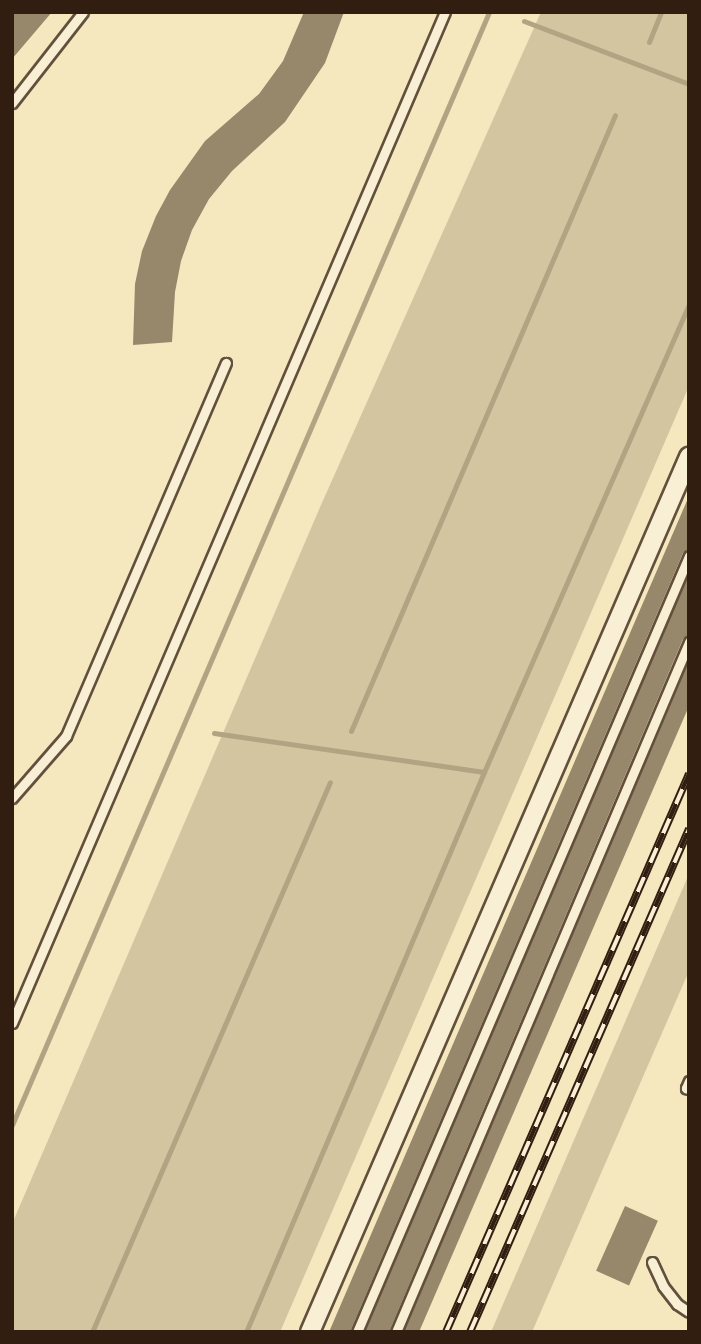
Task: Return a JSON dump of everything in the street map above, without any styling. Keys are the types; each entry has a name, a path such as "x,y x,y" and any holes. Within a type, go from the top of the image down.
{"street":[{"path":"310,1332 689,457"}],"lane":[{"path":"12,103 83,12"},
{"path":"12,1023 446,12"},
{"path":"12,798 66,736 226,363"},
{"path":"357,1332 689,556"},
{"path":"396,1332 689,642"},
{"path":"689,1081 686,1088 689,1089"},
{"path":"652,1262 663,1286 677,1304 689,1312"}],"shaded area":[{"path":"541,12 689,12 689,386 280,1332 12,1332 12,1224 321,505"},
{"path":"689,874 689,971 532,1332 491,1332"}],"building":[{"path":"12,12 52,12 12,59"},
{"path":"304,12 344,12 325,63 285,122 232,171 209,199 192,230 181,261 175,292 172,342 133,345 135,284 142,251 156,216 170,190 205,141 259,94 283,61"},
{"path":"689,496 689,549 683,553 350,1332 329,1332"},
{"path":"689,574 689,635 683,639 389,1332 365,1332"},
{"path":"689,661 689,706 419,1332 404,1332"},
{"path":"625,1206 658,1221 629,1286 596,1271"}],"waterway":[{"path":"12,1125 489,12"},
{"path":"649,42 661,12"},
{"path":"524,21 689,84"},
{"path":"351,731 615,115"},
{"path":"246,1332 484,772 689,304"},
{"path":"214,733 484,772"},
{"path":"92,1332 330,782"}],"railway":[{"path":"446,1332 689,774"},
{"path":"470,1332 689,829"}]}
